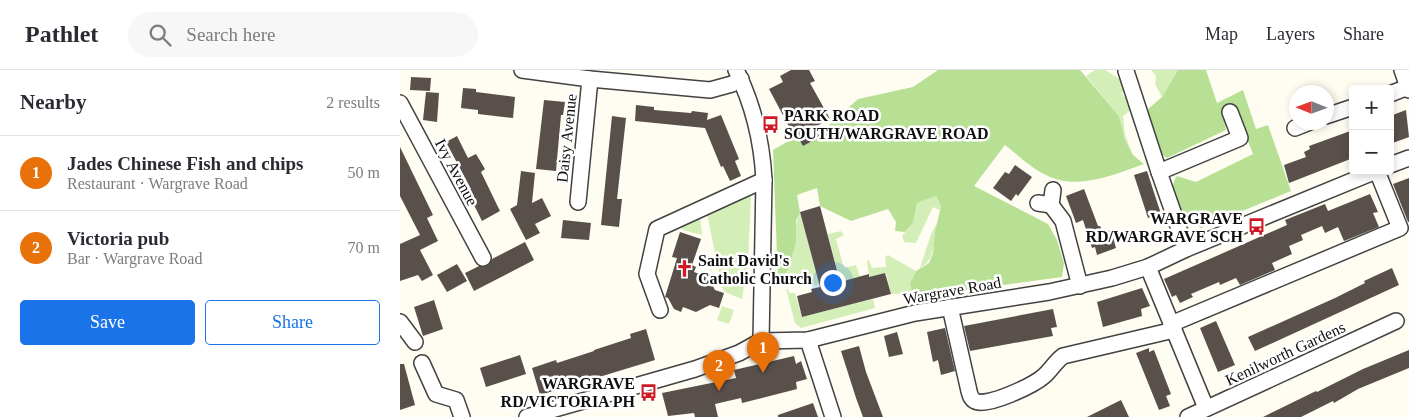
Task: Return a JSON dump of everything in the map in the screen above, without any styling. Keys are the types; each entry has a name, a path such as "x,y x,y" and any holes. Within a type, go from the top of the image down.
{"street":[{"path":"522,70 590,79 710,90 732,84 738,75"},
{"path":"1394,93 1409,89 1402,70"},
{"path":"1126,71 1186,249"},
{"path":"527,417 695,369 739,353 761,341 764,180 762,155 753,111 738,75"},
{"name":"Daisy Avenue","path":"578,202 590,79"},
{"name":"Ivy Avenue","path":"400,103 483,258"},
{"path":"1334,113 1349,108"},
{"path":"1159,172 1240,138 1230,112"},
{"path":"1394,164 1409,158"},
{"name":"Wargrave Road","path":"761,341 795,342 808,340 906,315 1080,286 1148,267 1186,249 1366,175"},
{"path":"950,307 971,398 975,402 991,401 1044,377 1056,361 1063,356 1172,327 1400,228 1378,175"},
{"path":"660,310 647,274 657,228 764,180"},
{"path":"1047,199 1063,221 1080,286"},
{"path":"1148,267 1206,408"},
{"name":"Kenilworth Gardens","path":"1188,417 1396,321"},
{"path":"400,323 415,342"},
{"path":"808,340 833,417"},
{"path":"422,363 436,394 456,400 462,417"}],"green space":[{"path":"938,70 1080,70 1119,116 1125,140 1133,155 1144,164 1108,177 1070,182 1058,180 1040,172 1005,145 974,186 1048,224 1057,240 1064,263 1062,277 923,296 912,293 910,283 916,271 929,263 933,253 935,232 941,206 936,196 917,203 913,223 905,232 895,231 896,222 888,209 851,221 820,206 817,188 797,195 800,212 796,221 796,242 789,268 778,283 773,150 797,136 803,146 819,137 818,135 858,99 913,87"},
{"path":"1095,70 1105,70 1123,81 1126,90 1122,93 1124,97 1128,96 1132,109 1123,116 1125,135 1133,155 1125,140 1119,116 1086,76"},
{"path":"1151,70 1178,70 1162,97 1155,84 1156,76"},
{"path":"1178,70 1206,70 1217,103 1243,90 1256,129 1268,125 1291,191 1201,228 1182,216 1173,189 1177,176 1196,182 1253,154 1233,104 1222,110 1226,130 1167,158 1160,153 1147,110 1162,97"},
{"path":"750,192 748,261 742,299 725,292 722,288 707,213"},
{"path":"936,196 941,206 940,210 933,207 916,243 904,242 902,236 913,223 917,203"},
{"path":"800,212 819,284 807,287 807,285 799,287 797,274 785,278 784,275 792,260 797,220"},
{"path":"700,217 702,235 681,228 681,226"},
{"path":"937,223 932,254 920,268 931,234"},
{"path":"841,231 844,235 836,239 844,268 856,265 860,277 840,282 828,234"},
{"path":"888,255 916,271 910,283 912,293 891,294 886,273 869,277 867,261 869,260 872,268 886,267 885,257"},
{"path":"786,289 788,289 789,293 795,293 802,317 873,299 875,308 801,328 795,323"},
{"path":"722,306 734,310 729,324 717,320"}],"building":[{"path":"791,70 809,70 815,81 810,83 830,119 815,127 820,137 803,146 796,134 794,136 769,89 783,82 780,76"},
{"path":"411,77 431,78 430,91 410,90"},
{"path":"463,88 476,89 476,92 515,97 513,118 478,114 478,110 461,108"},
{"path":"426,92 439,93 437,122 423,120"},
{"path":"544,100 565,102 563,115 561,115 556,171 536,169"},
{"path":"636,105 654,107 654,110 708,113 707,120 721,115 739,159 735,161 741,176 730,181 723,166 721,167 705,128 635,121"},
{"path":"1406,110 1409,137 1394,143 1394,130 1394,114"},
{"path":"612,116 626,118 617,199 622,199 619,227 601,225"},
{"path":"1349,131 1349,160 1289,183 1284,165 1306,157 1304,152 1310,149 1309,146"},
{"path":"457,136 468,158 476,154 485,169 481,172 500,211 482,221 467,191 471,189 446,142"},
{"path":"400,147 433,215 427,218 438,241 420,250 433,275 422,281 418,275 400,281 400,244 420,235 400,196"},
{"path":"1015,165 1032,177 1018,196 1016,194 1011,201 993,188 1005,172 1009,174"},
{"path":"521,171 535,173 532,203 542,198 551,216 535,224 540,233 526,240 510,209 517,205"},
{"path":"1147,171 1161,214 1148,218 1134,175"},
{"path":"1409,178 1409,222 1408,222 1393,184"},
{"path":"1084,189 1098,226 1100,226 1103,233 1111,230 1116,248 1097,255 1095,247 1092,248 1083,220 1076,223 1066,196"},
{"path":"1370,194 1378,212 1373,213 1379,227 1344,241 1338,227 1325,233 1322,226 1301,235 1303,240 1289,246 1292,254 1272,263 1275,270 1240,285 1236,278 1220,285 1219,282 1191,294 1193,297 1180,303 1176,295 1172,297 1164,279 1287,225 1285,220 1325,204 1328,211"},
{"path":"820,206 840,282 869,274 869,277 885,273 891,294 802,317 797,296 812,292 811,289 820,287 800,212"},
{"path":"563,220 591,223 589,240 561,238"},
{"name":"Saint David's Catholic Church","path":"680,232 701,239 692,265 696,267 694,272 708,277 715,290 724,293 719,308 710,305 696,312 683,307 681,312 674,309 668,298 665,297 677,258 672,257"},
{"path":"525,242 534,260 474,291 465,273 479,266 487,266 492,259"},
{"path":"457,264 467,281 447,292 437,275"},
{"path":"1392,268 1399,285 1255,351 1248,337 1335,298 1365,283 1364,281"},
{"path":"1142,288 1150,306 1141,309 1142,316 1103,327 1097,302"},
{"path":"434,300 443,329 423,336 414,307"},
{"path":"1053,309 1057,327 1051,328 1053,336 970,351 964,326"},
{"path":"1216,321 1235,365 1218,372 1200,328"},
{"path":"945,328 955,371 941,375 938,360 933,362 927,332"},
{"path":"646,329 655,360 540,395 532,368 556,360 557,363 594,351 631,338 630,334"},
{"path":"897,332 903,354 889,357 884,336"},
{"path":"859,346 866,372 883,417 863,417 856,398 841,351"},
{"path":"1149,348 1149,352 1154,350 1171,394 1166,396 1170,406 1159,410 1136,353"},
{"path":"1409,350 1409,368 1358,389 1334,403 1333,401 1301,417 1263,417 1363,369"},
{"path":"520,355 526,374 486,387 480,368"},
{"path":"794,356 796,364 801,361 807,379 796,382 797,389 742,403 741,398 715,404 718,417 695,417 694,413 668,416 662,393 736,378 734,370"},
{"path":"400,364 404,364 415,405 400,410"},
{"path":"1121,400 1129,417 1087,417"},
{"path":"813,403 818,417 778,417 778,415"}],"place":[{"name":"PARK ROAD SOUTH/WARGRAVE ROAD","path":"770,124"},
{"name":"WARGRAVE RD/WARGRAVE SCH","path":"1257,227"},
{"name":"Saint David's Catholic Church","path":"684,269"},
{"name":"Jades Chinese Fish and chips","path":"763,373"},
{"name":"Victoria pub","path":"719,391"},
{"name":"WARGRAVE RD/VICTORIA PH","path":"649,392"}]}
